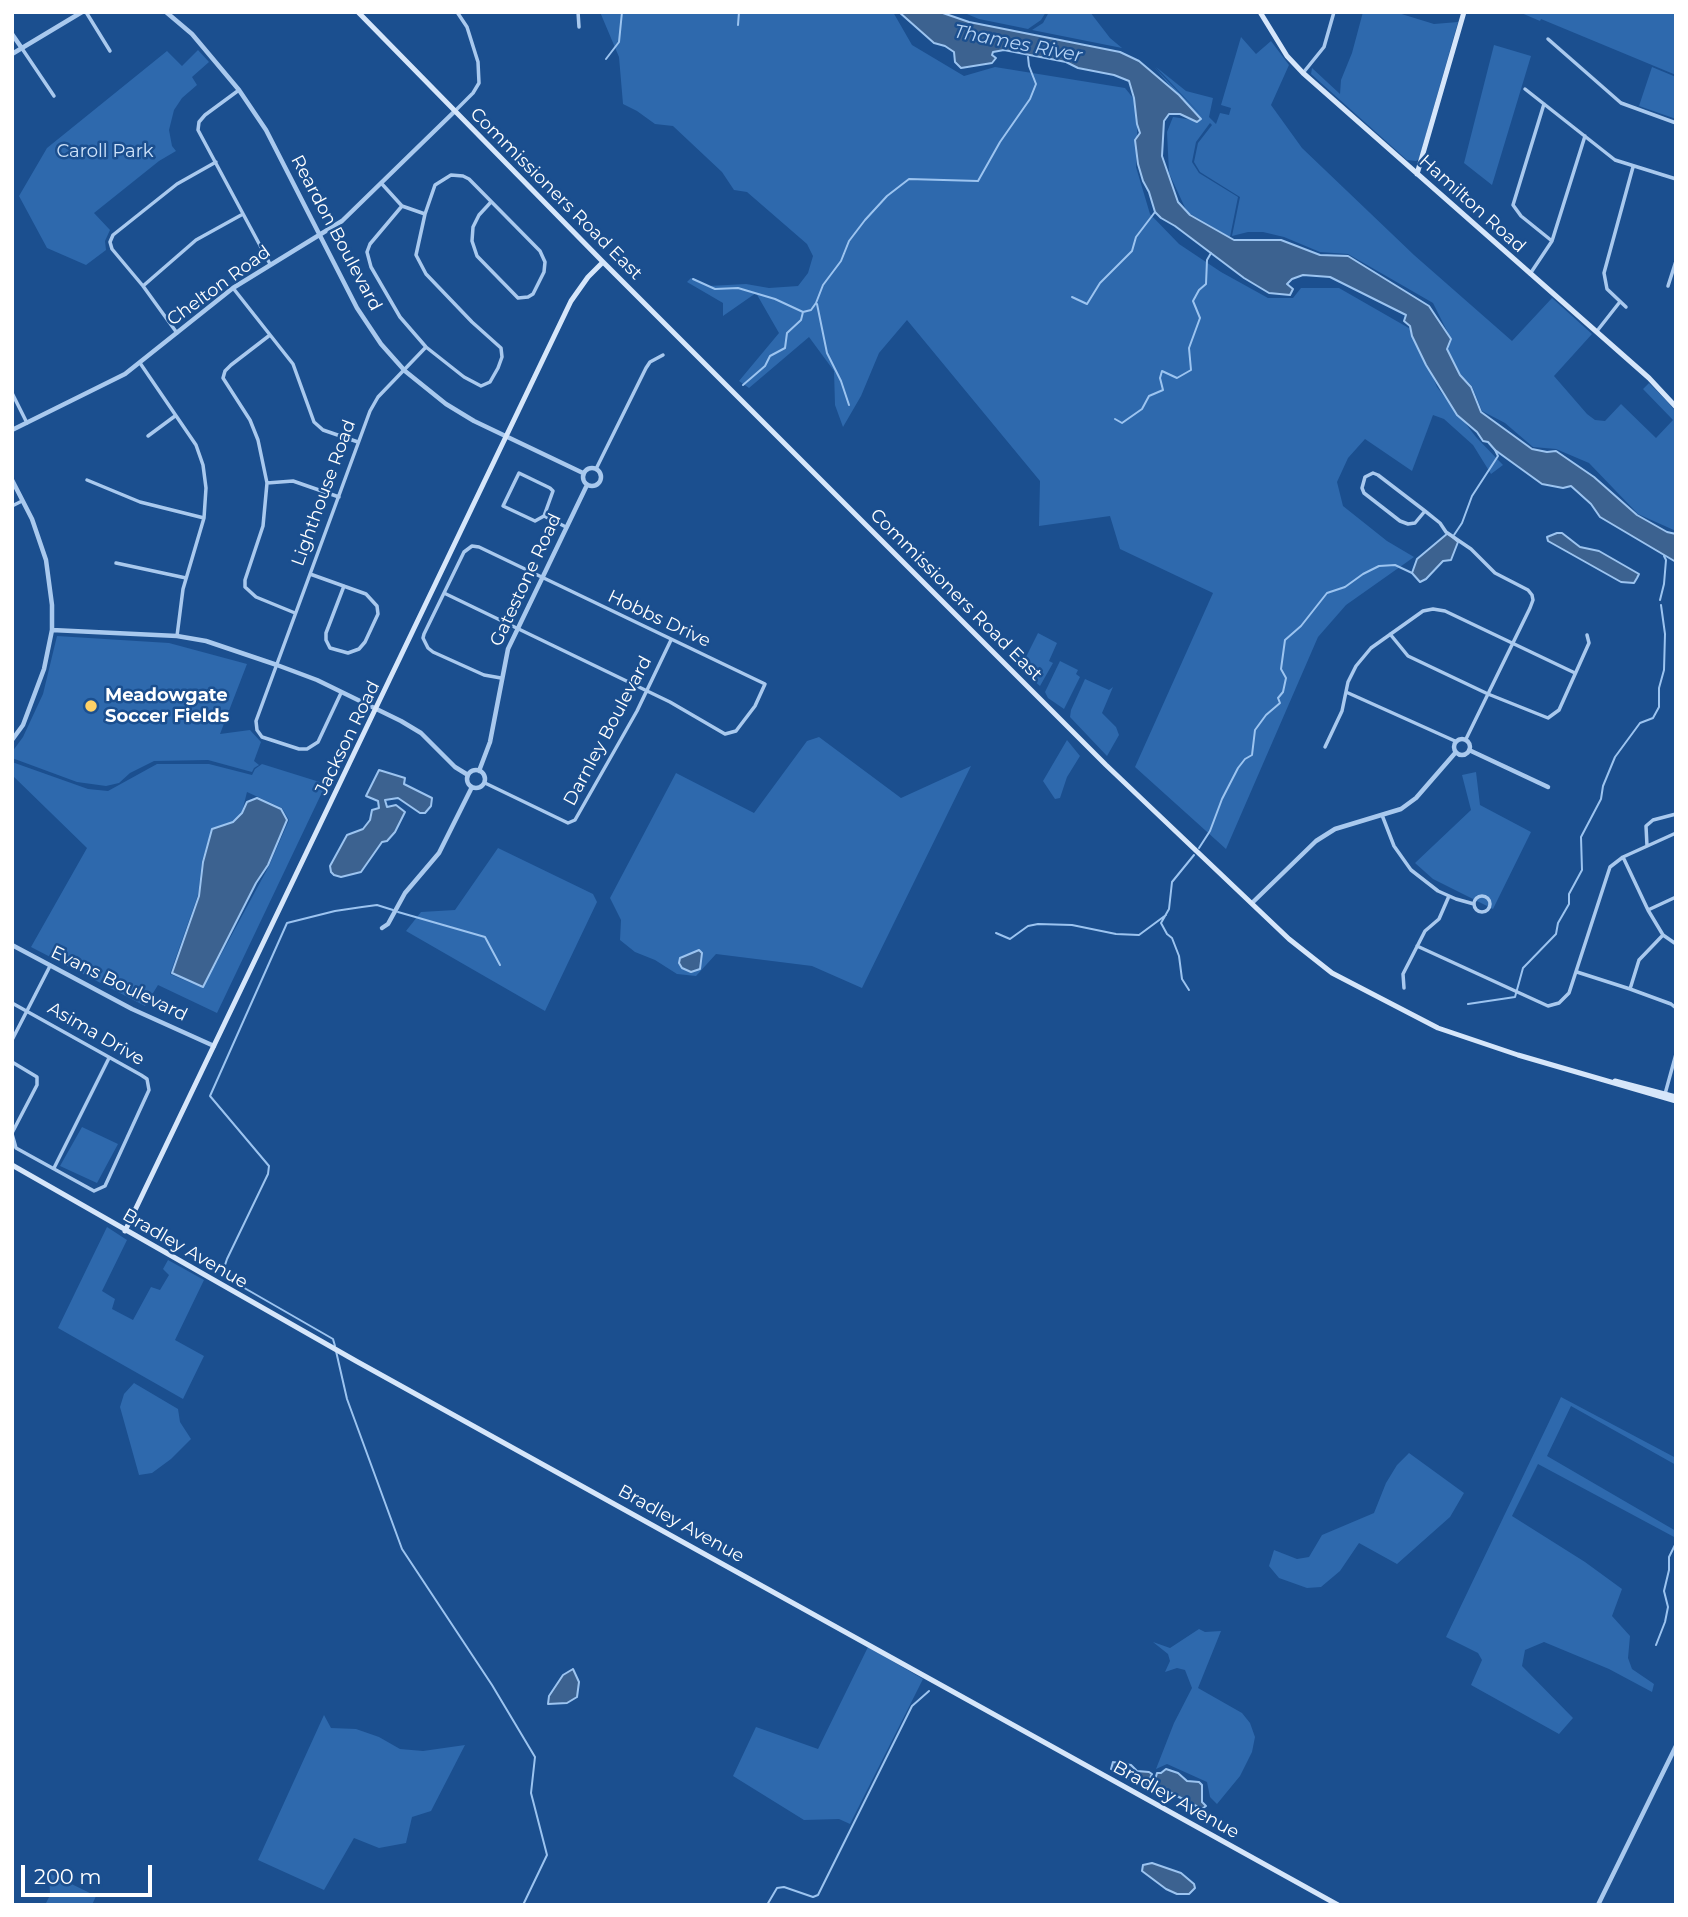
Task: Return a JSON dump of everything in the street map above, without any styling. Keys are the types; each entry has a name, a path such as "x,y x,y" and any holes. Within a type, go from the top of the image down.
{"main road":[{"name":"Commissioners Road East","path":"358,12 603,262 1098,757 1289,939 1332,973 1406,1013 1450,1032 1676,1099"},
{"path":"1417,174 1464,12"},
{"name":"Hamilton Road","path":"1264,14 1287,56 1303,73 1651,380 1676,407"},
{"name":"Jackson Road","path":"125,1231 571,301 603,262"},
{"name":"Commissioners Road East","path":"1612,1081 1620,1081 1676,1099"},
{"name":"Bradley Avenue","path":"12,1165 330,1347 1338,1905"}],"street":[{"path":"12,54 84,12 110,51"},
{"name":"Reardon Boulevard","path":"166,12 192,34 239,90 266,130 357,308 381,344 405,371 446,404 474,421 583,473"},
{"path":"455,111 479,83 478,62 467,27 457,12"},
{"path":"578,12 579,27"},
{"path":"1303,73 1324,47 1334,12"},
{"path":"12,34 54,96"},
{"path":"1548,39 1621,103 1676,123"},
{"path":"1525,89 1615,160 1676,179"},
{"path":"239,90 199,122 198,130 270,264"},
{"path":"1544,104 1513,205 1521,216 1552,241"},
{"name":"Chelton Road","path":"12,430 99,389 141,363 233,288 342,221 455,111"},
{"path":"1530,274 1552,241 1584,136"},
{"path":"177,333 112,249 110,242 113,235 177,184 216,162"},
{"path":"1626,307 1606,289 1604,273 1633,167"},
{"path":"402,205 370,244 367,252 371,267 400,317 434,356 478,386 491,382 503,353 497,343 472,322 422,269 416,255 435,185 451,175 463,176 469,179 540,251 545,262 544,272 533,294 518,298 477,256 472,241 473,227 479,215 491,202"},
{"path":"382,184 402,205 425,214"},
{"path":"143,286 196,240 243,214"},
{"path":"1668,286 1676,261"},
{"path":"233,288 293,364 314,422 323,430 358,442"},
{"path":"1596,332 1619,303"},
{"path":"270,335 231,365 223,378 250,421 258,440 267,482 263,526 245,587 256,597 295,613"},
{"name":"Lighthouse Road","path":"342,692 318,742 307,749 262,737 257,730 256,721 370,411 378,397 426,347"},
{"path":"596,469 646,368 650,362 663,355"},
{"path":"141,363 196,445 203,464 207,502 186,579 177,636"},
{"path":"12,393 27,423"},
{"path":"148,436 175,416"},
{"path":"589,468 596,469 601,475 600,481 587,485 583,473 589,468"},
{"path":"519,473 553,491 544,516 535,521 503,506 519,473"},
{"path":"1425,511 1415,523 1400,521 1364,494 1362,488 1365,477 1373,473 1378,475 1425,511 1446,532 1486,562 1495,573 1532,594 1530,608 1466,740"},
{"path":"12,480 32,519 46,560 52,605 52,631 40,680 23,725 12,740"},
{"path":"87,480 141,502 204,518"},
{"path":"267,482 293,481 339,497"},
{"name":"Gatestone Road","path":"480,771 490,741 508,649 587,485"},
{"path":"12,506 22,501"},
{"path":"544,516 566,527"},
{"name":"Hobbs Drive","path":"444,593 464,552 472,546 479,547 765,684 755,706 736,731 730,734 719,732 647,690"},
{"path":"117,564 186,579"},
{"path":"310,573 366,594 377,606 378,614 365,642 359,649 348,653 330,648 326,640 326,633 344,586"},
{"path":"501,678 484,675 433,652 425,644 424,634 444,593 647,690"},
{"path":"1325,747 1342,710 1348,682 1356,666 1371,648 1423,611 1433,608 1445,611 1575,673"},
{"path":"52,631 177,636 206,641 277,665 342,692 421,733 468,775"},
{"path":"1390,634 1408,656 1488,694 1548,718 1559,710 1589,643 1587,635"},
{"name":"Darnley Boulevard","path":"485,783 568,823 575,820 647,690 671,640"},
{"path":"1346,692 1455,741 1466,740 1470,745 1469,750"},
{"path":"1252,903 1316,841 1335,829 1401,809 1416,798 1455,752 1455,741"},
{"path":"1455,752 1462,755 1469,750"},
{"path":"1469,750 1548,787"},
{"path":"472,771 480,771 484,774 485,783 481,787 472,787 467,780 468,775 472,771"},
{"path":"382,928 388,924 405,893 439,853 472,787"},
{"path":"1647,846 1646,826 1653,820 1676,814"},
{"path":"1382,815 1391,840 1404,861 1422,880 1449,896 1474,905 1482,912 1487,910 1490,903 1488,898 1480,896 1474,905"},
{"path":"1417,946 1548,1006 1559,1003 1569,993 1577,972 1609,867 1676,833"},
{"path":"1623,858 1663,935 1676,944"},
{"path":"1405,988 1403,974 1425,931 1439,919 1449,896"},
{"path":"1648,910 1676,897"},
{"path":"1630,989 1639,961 1663,935"},
{"name":"Evans Boulevard","path":"12,945 132,1009 214,1046"},
{"path":"12,1040 50,967"},
{"path":"1577,972 1630,989 1676,1008"},
{"name":"Asima Drive","path":"12,1003 147,1079 149,1090 105,1186 94,1191 16,1148 12,1134 37,1085 37,1077 12,1062"},
{"path":"1665,1094 1676,1054"},
{"path":"54,1168 109,1058"},
{"path":"1598,1905 1676,1746"}],"green space":[{"path":"600,12 893,12 912,45 964,76 995,67 1125,88 1138,104 1136,167 1150,214 1179,244 1221,272 1268,298 1293,298 1301,288 1339,288 1414,331 1437,387 1476,437 1503,465 1491,474 1473,445 1444,419 1433,415 1412,471 1365,439 1348,458 1337,482 1343,506 1387,541 1414,557 1346,605 1318,637 1226,849 1135,767 1213,593 1120,549 1110,516 1039,526 1040,481 907,320 879,353 861,396 843,427 835,405 834,371 809,337 749,388 739,381 779,333 756,293 723,316 723,303 687,282 691,278 708,286 798,286 808,273 813,256 807,244 747,192 734,190 722,172 673,126 655,124 623,104 619,57"},
{"path":"962,12 1046,12 1041,20 1028,29 979,19"},
{"path":"1049,12 1090,12 1110,38 1122,48 1032,30 1043,23"},
{"path":"1363,12 1395,12 1434,24 1458,22 1419,159 1416,161 1407,160 1311,74 1312,68 1340,94 1341,80 1352,53"},
{"path":"1519,12 1676,12 1676,75 1541,19 1540,21"},
{"path":"1241,37 1256,54 1271,41 1289,65 1271,105 1302,148 1414,255 1512,341 1552,298 1592,334 1554,376 1587,414 1595,420 1605,421 1621,404 1656,438 1673,420 1643,389 1649,383 1666,400 1676,412 1676,531 1638,514 1589,463 1556,449 1533,447 1505,423 1482,411 1472,386 1461,375 1448,349 1451,339 1433,303 1348,254 1320,252 1284,237 1263,232 1232,236 1240,197 1200,172 1194,162 1198,143 1212,125 1210,123 1196,142 1192,162 1199,173 1238,197 1230,237 1187,212 1169,173 1167,132 1173,117 1200,121 1154,67 1203,117 1156,67 1186,91 1213,98 1209,117 1216,124 1220,113 1229,115 1231,108 1221,105"},
{"path":"1494,45 1531,56 1492,185 1464,163"},
{"name":"Caroll Park","path":"198,50 209,62 192,77 197,85 182,98 174,110 169,130 172,146 176,151 159,161 94,213 110,230 105,241 106,250 86,265 47,248 19,196 47,148 167,51 182,66"},
{"path":"1652,67 1676,77 1676,119 1639,106"},
{"path":"1038,633 1057,643 1049,661 1053,663 1040,686 1020,669"},
{"path":"57,636 169,643 247,664 220,734 250,730 261,742 254,761 259,765 252,772 208,760 154,761 130,773 119,783 106,786 77,782 12,758 12,752 23,737 43,694"},
{"path":"1060,661 1078,670 1076,674 1080,677 1064,709 1048,698 1045,692"},
{"path":"1085,679 1109,690 1113,687 1102,713 1116,727 1119,735 1107,756 1070,717"},
{"path":"819,737 901,798 971,766 862,988 812,966 716,954 696,976 677,974 655,960 635,952 620,940 621,920 610,898 676,773 754,813 807,741"},
{"path":"1067,740 1080,756 1067,777 1060,798 1055,799 1043,781"},
{"path":"12,762 88,789 108,791 157,764 209,764 252,775 262,764 326,784 217,1013 158,985 145,1006 31,947 87,848 12,775","holes":["247,792 282,808 289,820 269,866 203,988 170,974 198,895 202,861 212,829 233,822 242,812"]},
{"path":"1476,772 1480,805 1531,832 1493,909 1433,879 1415,863 1471,810 1462,775"},
{"path":"498,848 593,894 597,902 545,1011 406,931 421,912 455,910"},
{"path":"82,1127 118,1144 97,1183 60,1166"},
{"path":"107,1227 127,1240 102,1291 115,1299 112,1309 133,1320 151,1287 160,1290 169,1275 163,1269 168,1260 204,1280 175,1340 204,1356 183,1399 58,1328"},
{"path":"134,1383 178,1409 180,1422 191,1439 152,1473 139,1475 120,1407 124,1394"},
{"path":"1561,1397 1676,1458 1676,1465 1571,1406 1547,1456 1676,1531 1676,1538 1538,1464 1512,1516 1622,1589 1612,1616 1630,1636 1628,1658 1632,1669 1654,1684 1652,1692 1609,1669 1544,1642 1525,1650 1522,1666 1573,1718 1559,1734 1471,1685 1482,1660 1478,1653 1446,1637"},
{"path":"1409,1453 1464,1493 1450,1517 1397,1564 1359,1543 1340,1571 1321,1587 1307,1588 1279,1578 1269,1566 1274,1550 1297,1559 1309,1557 1322,1535 1374,1513 1386,1483 1397,1465"},
{"path":"1199,1629 1205,1632 1221,1631 1198,1688 1242,1713 1250,1723 1255,1737 1252,1752 1240,1776 1217,1804 1210,1797 1207,1782 1167,1764 1156,1769 1174,1723 1192,1688 1185,1670 1177,1668 1165,1672 1170,1661 1168,1654 1153,1642 1170,1648"},
{"path":"868,1647 923,1679 850,1824 839,1819 804,1820 733,1776 756,1727 818,1749"},
{"path":"324,1715 331,1728 356,1729 379,1737 400,1749 423,1751 465,1745 431,1811 412,1817 406,1843 379,1848 354,1838 324,1890 258,1860"},
{"path":"49,1873 96,1896 92,1905 45,1905 50,1895"}],"water":[{"name":"Thames River","path":"899,12 940,12 969,22 1120,52 1139,61 1179,95 1201,119 1197,122 1180,114 1169,114 1164,121 1162,156 1178,202 1190,215 1234,240 1281,240 1320,255 1348,256 1429,306 1451,339 1447,349 1460,375 1471,387 1481,412 1532,449 1556,451 1594,477 1637,515 1667,532 1676,534 1676,562 1600,517 1591,504 1571,486 1563,488 1542,484 1488,442 1483,441 1477,432 1457,415 1426,365 1410,326 1404,321 1406,315 1330,277 1303,275 1287,284 1293,289 1290,295 1269,293 1161,218 1155,212 1138,164 1135,140 1140,133 1129,81 1114,75 1078,68 1066,62 1004,50 993,52 992,55 996,58 992,63 961,68 955,62 954,52 934,43"},
{"path":"1448,533 1458,542 1451,560 1443,561 1420,582 1412,573 1417,559"},
{"path":"1562,533 1580,547 1599,551 1639,574 1634,583 1621,582 1548,541 1547,537"},
{"path":"379,770 405,778 404,784 432,798 431,806 425,813 420,813 398,798 385,800 387,807 396,805 405,812 395,832 387,841 382,842 361,872 341,877 334,875 330,866 347,835 363,829 370,820 372,810 379,808 378,801 366,796"},
{"path":"257,798 281,809 287,820 268,865 256,883 203,987 172,973 199,896 203,862 212,829 233,822 242,813 247,802"},
{"path":"699,950 702,953 700,969 691,972 682,968 680,958"},
{"path":"573,1669 579,1682 577,1697 567,1703 548,1704 549,1696 563,1675"},
{"path":"1113,1762 1131,1765 1137,1771 1152,1774 1146,1787 1111,1769"},
{"path":"1166,1769 1178,1773 1187,1781 1199,1782 1202,1785 1202,1802 1206,1806 1202,1809 1154,1784 1157,1773"},
{"path":"1152,1863 1181,1873 1195,1888 1189,1894 1177,1894 1166,1889 1142,1871 1143,1865"}],"waterway":[{"path":"606,59 619,42 622,12"},
{"path":"738,25 739,12"},
{"name":"Thames River","path":"693,279 715,289 738,288 775,299 803,312 811,310 823,285 841,261 849,241 887,196 909,179 978,181 1000,142 1030,99 1036,84 1028,57"},
{"path":"1072,297 1087,304 1100,283 1132,251 1136,237 1155,212"},
{"path":"1115,419 1122,423 1142,409 1149,396 1163,390 1160,378 1162,371 1177,378 1191,370 1189,348 1200,318 1193,301 1206,284 1207,260 1211,253"},
{"path":"817,304 827,353 849,405"},
{"path":"743,385 765,366 770,356 785,348 787,333 801,320 803,312"},
{"path":"1454,535 1462,523 1472,496 1498,456 1495,450"},
{"path":"1660,600 1664,584 1664,556"},
{"path":"1199,848 1210,831 1238,768 1252,755 1255,730 1266,715 1280,703 1278,698 1283,692 1286,678 1281,669 1285,640 1301,626 1327,593 1345,587 1363,574 1379,566 1395,565 1412,573"},
{"path":"1468,1004 1515,997 1523,968 1556,934 1558,923 1569,904 1569,894 1582,870 1581,837 1601,799 1603,786 1615,757 1640,723 1653,718 1659,707 1665,634 1661,605"},
{"path":"1189,990 1182,979 1179,956 1172,938 1161,923 1169,909 1172,882 1194,855"},
{"path":"335,1346 333,1339 227,1278 223,1271 268,1174 269,1166 210,1096 287,923 335,911 377,905 393,910"},
{"path":"398,912 485,937 500,965"},
{"path":"996,933 1010,939 1028,926 1038,924 1072,925 1116,934 1139,935 1166,915"},
{"path":"336,1351 347,1399 402,1549 492,1685 535,1757 531,1793 547,1855 523,1905"},
{"path":"1656,1645 1668,1607 1664,1591 1669,1557 1676,1543"},
{"path":"767,1905 777,1888 784,1887 813,1897 818,1895 912,1706 929,1691"}],"place":[{"name":"Meadowgate Soccer Fields","path":"91,706"}]}
